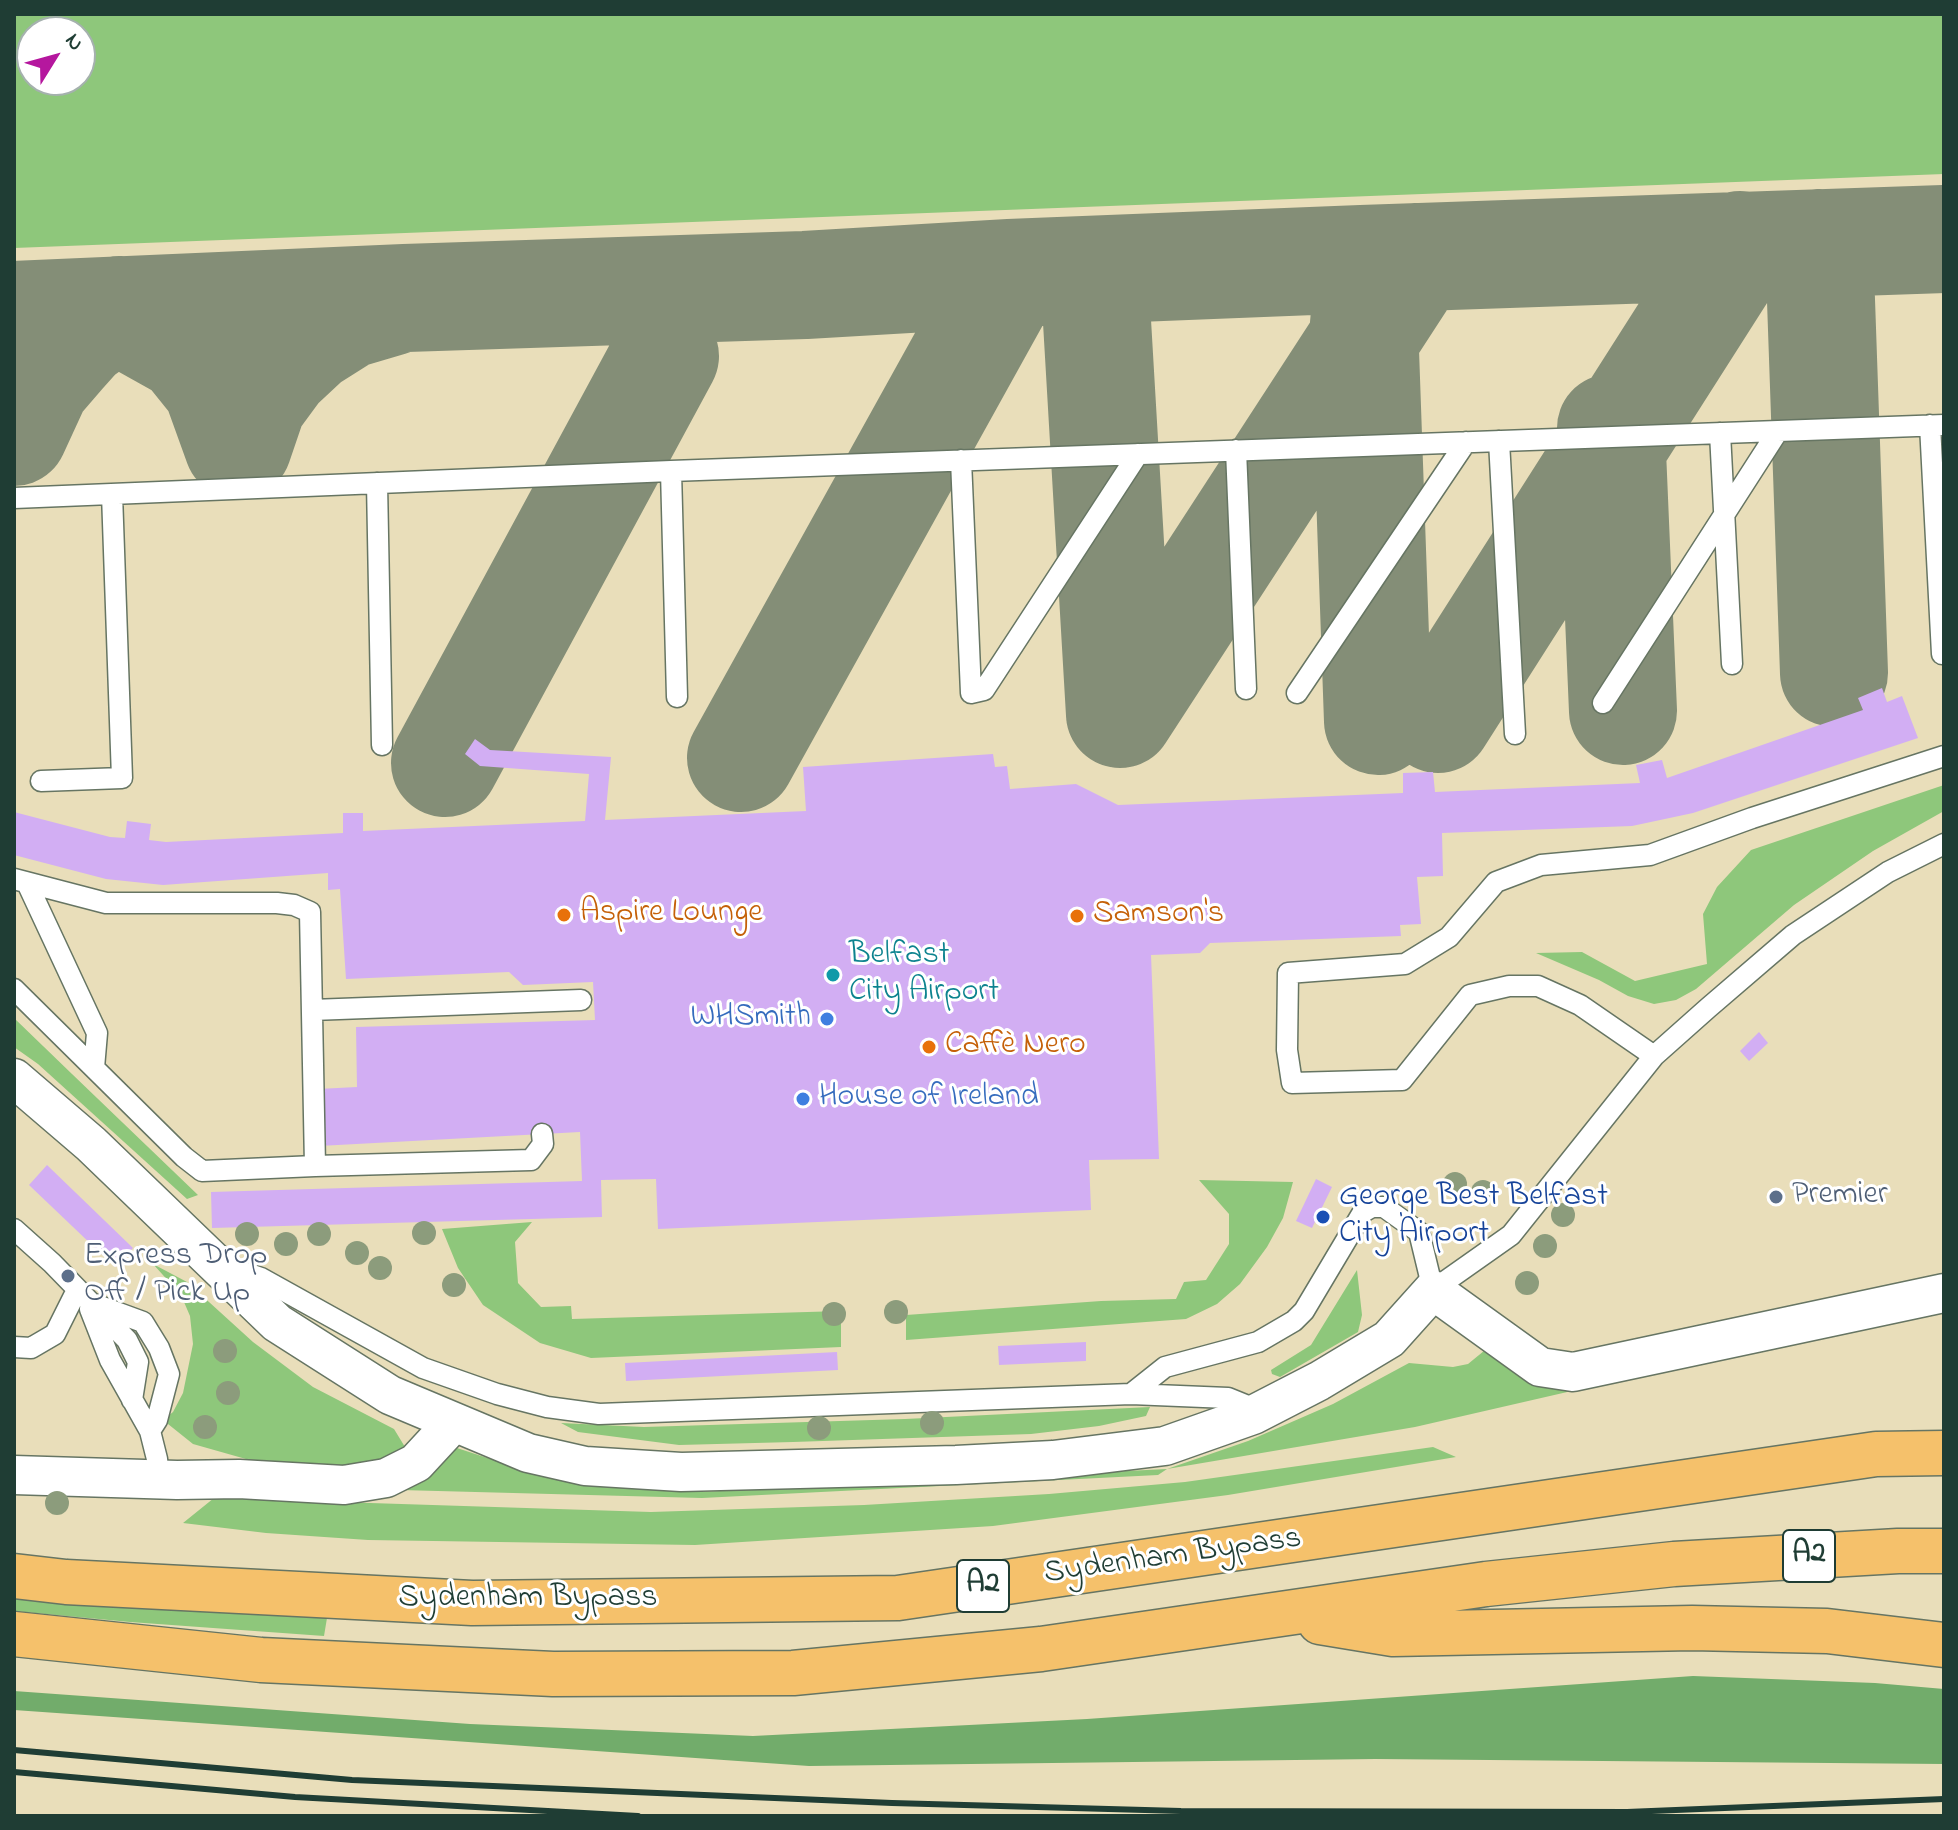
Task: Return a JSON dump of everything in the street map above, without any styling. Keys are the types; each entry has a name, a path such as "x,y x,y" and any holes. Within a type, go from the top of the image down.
{"highway":[{"name":"Sydenham Bypass","path":"14,1576 66,1582 472,1603 898,1598 1861,1457 1944,1453"},
{"name":"Sydenham Bypass","path":"14,1634 277,1661 553,1674 793,1673 1041,1649 1486,1584 1674,1564 1944,1551"},
{"path":"1281,1615 1393,1634 1692,1628 1827,1631 1944,1645"}],"street":[{"path":"14,1078 91,1144 209,1260 277,1323 298,1338 390,1395 528,1453 585,1466 695,1472 956,1465 1053,1460 1165,1446 1260,1411 1319,1381 1389,1339 1433,1290 1540,1367 1573,1372 1944,1293"},
{"path":"14,1475 239,1479 344,1485 386,1478 416,1463 453,1423"}],"lane":[{"path":"14,498 1937,425 1942,654"},
{"path":"1603,703 1778,431"},
{"path":"1720,433 1732,664"},
{"path":"1499,441 1515,734"},
{"path":"1297,693 1466,442"},
{"path":"1236,450 1246,689"},
{"path":"961,460 971,693 984,690 1138,454"},
{"path":"671,471 677,697"},
{"path":"377,483 382,745"},
{"path":"41,781 122,778 112,494"},
{"path":"1654,1056 1580,1005 1538,986 1509,986 1470,995 1402,1080 1292,1083 1287,1050 1288,973 1405,964 1449,937 1496,882 1541,865 1650,855 1752,818 1944,756"},
{"path":"1131,1394 1165,1367 1258,1342 1294,1321 1327,1274 1363,1212 1372,1207 1384,1207 1419,1232 1433,1290 1511,1235 1654,1056 1793,935 1888,872 1944,844"},
{"path":"20,881 106,903 277,903 294,905 310,912 315,1166"},
{"path":"20,881 97,1033 94,1068"},
{"path":"14,989 184,1157 202,1171 531,1160 543,1144 542,1134"},
{"path":"312,1010 537,1012 581,1000"},
{"path":"14,1229 127,1340 138,1362 132,1400 150,1431 159,1479"},
{"path":"209,1260 261,1278 423,1368 497,1394 547,1407 599,1414 1131,1394 1228,1398 1260,1411"},
{"path":"14,1347 31,1348 55,1334 82,1296"},
{"path":"82,1296 143,1322 159,1348 169,1374 157,1420 150,1431"}],"green space":[{"path":"14,14 1944,14 1944,174 14,248"},
{"path":"1944,785 1944,811 1873,851 1794,905 1696,989 1676,1000 1654,1004 1628,996 1536,953 1582,952 1635,981 1707,964 1703,914 1717,887 1751,850"},
{"path":"14,1018 198,1195 187,1199 38,1064 14,1047"},
{"path":"1199,1180 1293,1182 1283,1218 1267,1247 1240,1284 1217,1304 1186,1319 906,1340 906,1315 1101,1301 1176,1299 1184,1282 1206,1280 1229,1244 1229,1214"},
{"path":"532,1222 515,1242 518,1283 541,1307 571,1306 572,1319 841,1311 841,1347 591,1358 540,1343 483,1305 458,1268 442,1229"},
{"path":"153,1264 187,1282 253,1342 313,1387 394,1429 405,1447 395,1460 376,1470 253,1461 193,1444 163,1420 173,1412 183,1393 193,1344 190,1316 181,1295"},
{"path":"1357,1270 1362,1315 1358,1332 1280,1377 1272,1374 1271,1370 1311,1345"},
{"path":"1490,1346 1576,1390 1415,1427 1167,1469 1248,1441 1333,1404 1409,1363 1453,1367 1468,1364"},
{"path":"1150,1407 1146,1416 1099,1426 1031,1434 793,1442 679,1445 578,1432 561,1423 644,1427"},
{"path":"454,1447 548,1478 621,1488 700,1492 1167,1469 1158,1475 702,1498 400,1490"},
{"path":"1433,1447 1456,1457 1228,1495 993,1526 695,1545 368,1540 183,1523 214,1498 651,1512 864,1505 1049,1494 1185,1482"},
{"path":"14,1594 327,1618 324,1636 130,1622 14,1611"},
{"path":"1693,1676 1875,1683 1944,1689 1944,1764 1376,1759 809,1766 14,1710 14,1691 470,1724 753,1736 1087,1719"}],"building":[{"name":"Belfast City Airport","path":"1882,688 1887,702 1902,696 1918,738 1693,813 1632,826 1442,833 1443,876 1417,877 1421,924 1400,925 1401,936 1210,943 1200,953 1151,955 1159,1159 1089,1160 1091,1210 658,1229 656,1179 601,1180 602,1217 212,1228 211,1192 582,1181 580,1132 319,1146 318,1089 357,1087 356,1027 595,1020 593,982 523,985 509,972 346,979 340,889 328,890 328,873 163,885 106,879 14,855 14,812 110,837 125,838 127,821 151,824 149,840 166,842 343,833 343,813 363,813 363,831 585,821 589,774 480,766 465,754 475,739 490,750 611,757 605,820 806,811 803,767 993,754 995,767 1007,766 1010,789 1076,784 1118,805 1403,793 1403,773 1433,772 1435,792 1640,783 1636,765 1662,760 1667,778 1863,710 1858,698"},
{"path":"1759,1032 1768,1043 1749,1061 1740,1051"},
{"path":"47,1165 133,1248 115,1267 29,1185"},
{"path":"1316,1179 1332,1187 1312,1228 1296,1221"},
{"path":"1086,1342 1086,1361 999,1365 998,1346"},
{"path":"837,1352 838,1370 626,1381 625,1363"}],"taxiway":[{"path":"14,315 805,285 1010,273 1362,259 1944,239"},
{"path":"1819,243 1834,673"},
{"path":"1438,719 1740,245"},
{"path":"1120,714 1417,257"},
{"path":"1094,270 1120,714"},
{"path":"741,758 1010,273"},
{"path":"14,432 37,382 79,334 119,310 187,348 216,384 238,445 253,401 278,367 308,339 346,315 390,302"},
{"path":"1364,322 1378,721"},
{"path":"445,763 665,356"},
{"path":"1611,428 1623,711"}],"railway":[{"path":"14,1750 352,1780 892,1803 1181,1811 1627,1812 1944,1799"},
{"path":"14,1772 295,1797 638,1816"}],"place":[{"name":"Aspire Lounge","path":"564,915"},
{"name":"Samson's","path":"1077,916"},
{"name":"Belfast City Airport","path":"833,975"},
{"name":"WHSmith","path":"827,1019"},
{"name":"Caffè Nero","path":"929,1047"},
{"name":"House of Ireland","path":"803,1099"},
{"name":"Premier","path":"1776,1197"},
{"name":"George Best Belfast City Airport","path":"1323,1217"},
{"name":"Express Drop Off / Pick Up","path":"68,1276"}]}
